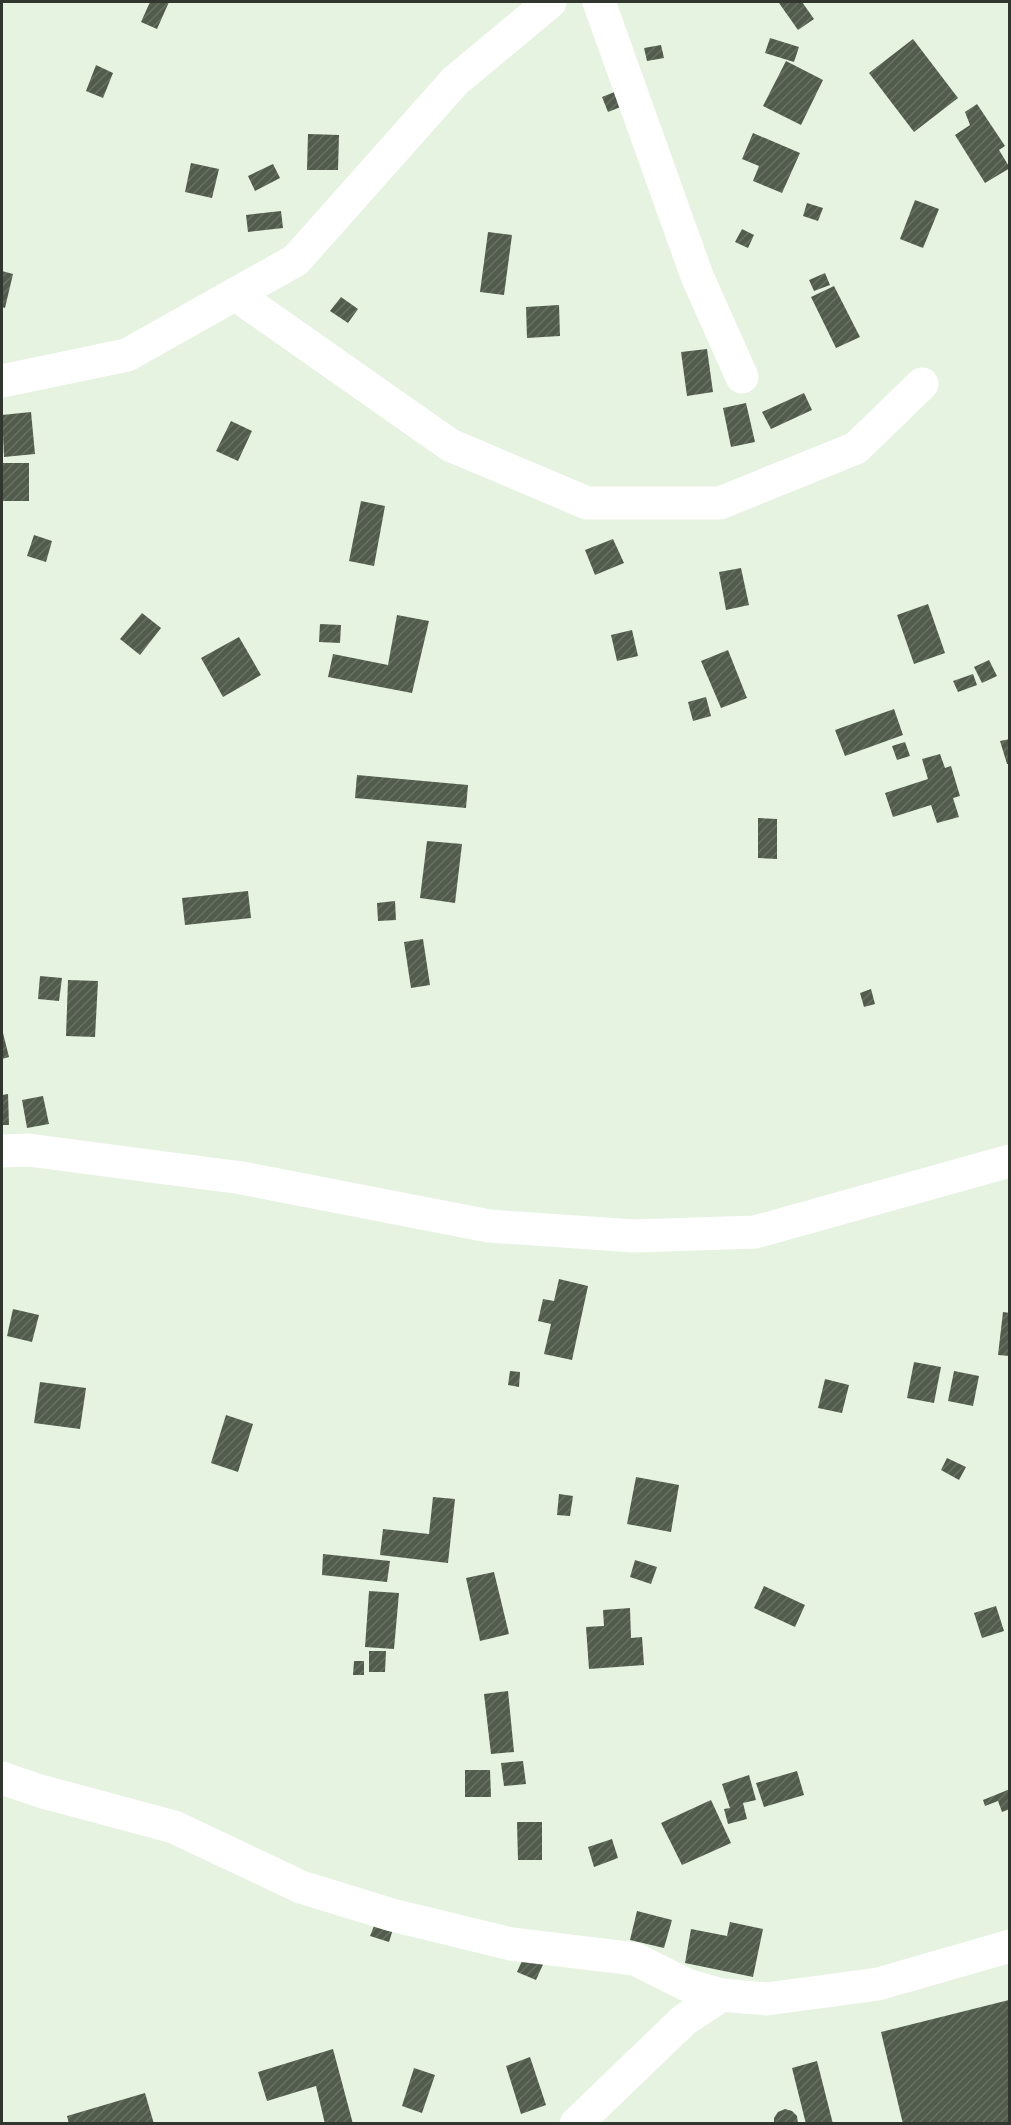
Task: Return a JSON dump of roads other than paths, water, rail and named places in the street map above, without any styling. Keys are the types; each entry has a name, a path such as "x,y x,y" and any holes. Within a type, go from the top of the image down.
{"street":[{"path":"2,381 127,355 296,260 455,81 550,2"},
{"path":"599,2 697,276 742,377"},
{"path":"236,294 450,446 587,503 720,503 856,448 922,384"},
{"path":"2,1151 28,1150 242,1178 489,1226 634,1236 755,1232 1010,1161"},
{"path":"2,1778 40,1791 174,1827 301,1887 393,1916 511,1944 635,1959 687,1984 722,1995 767,1999 878,1983 1010,1946"},
{"path":"576,2124 684,2020 722,1995"}]}
